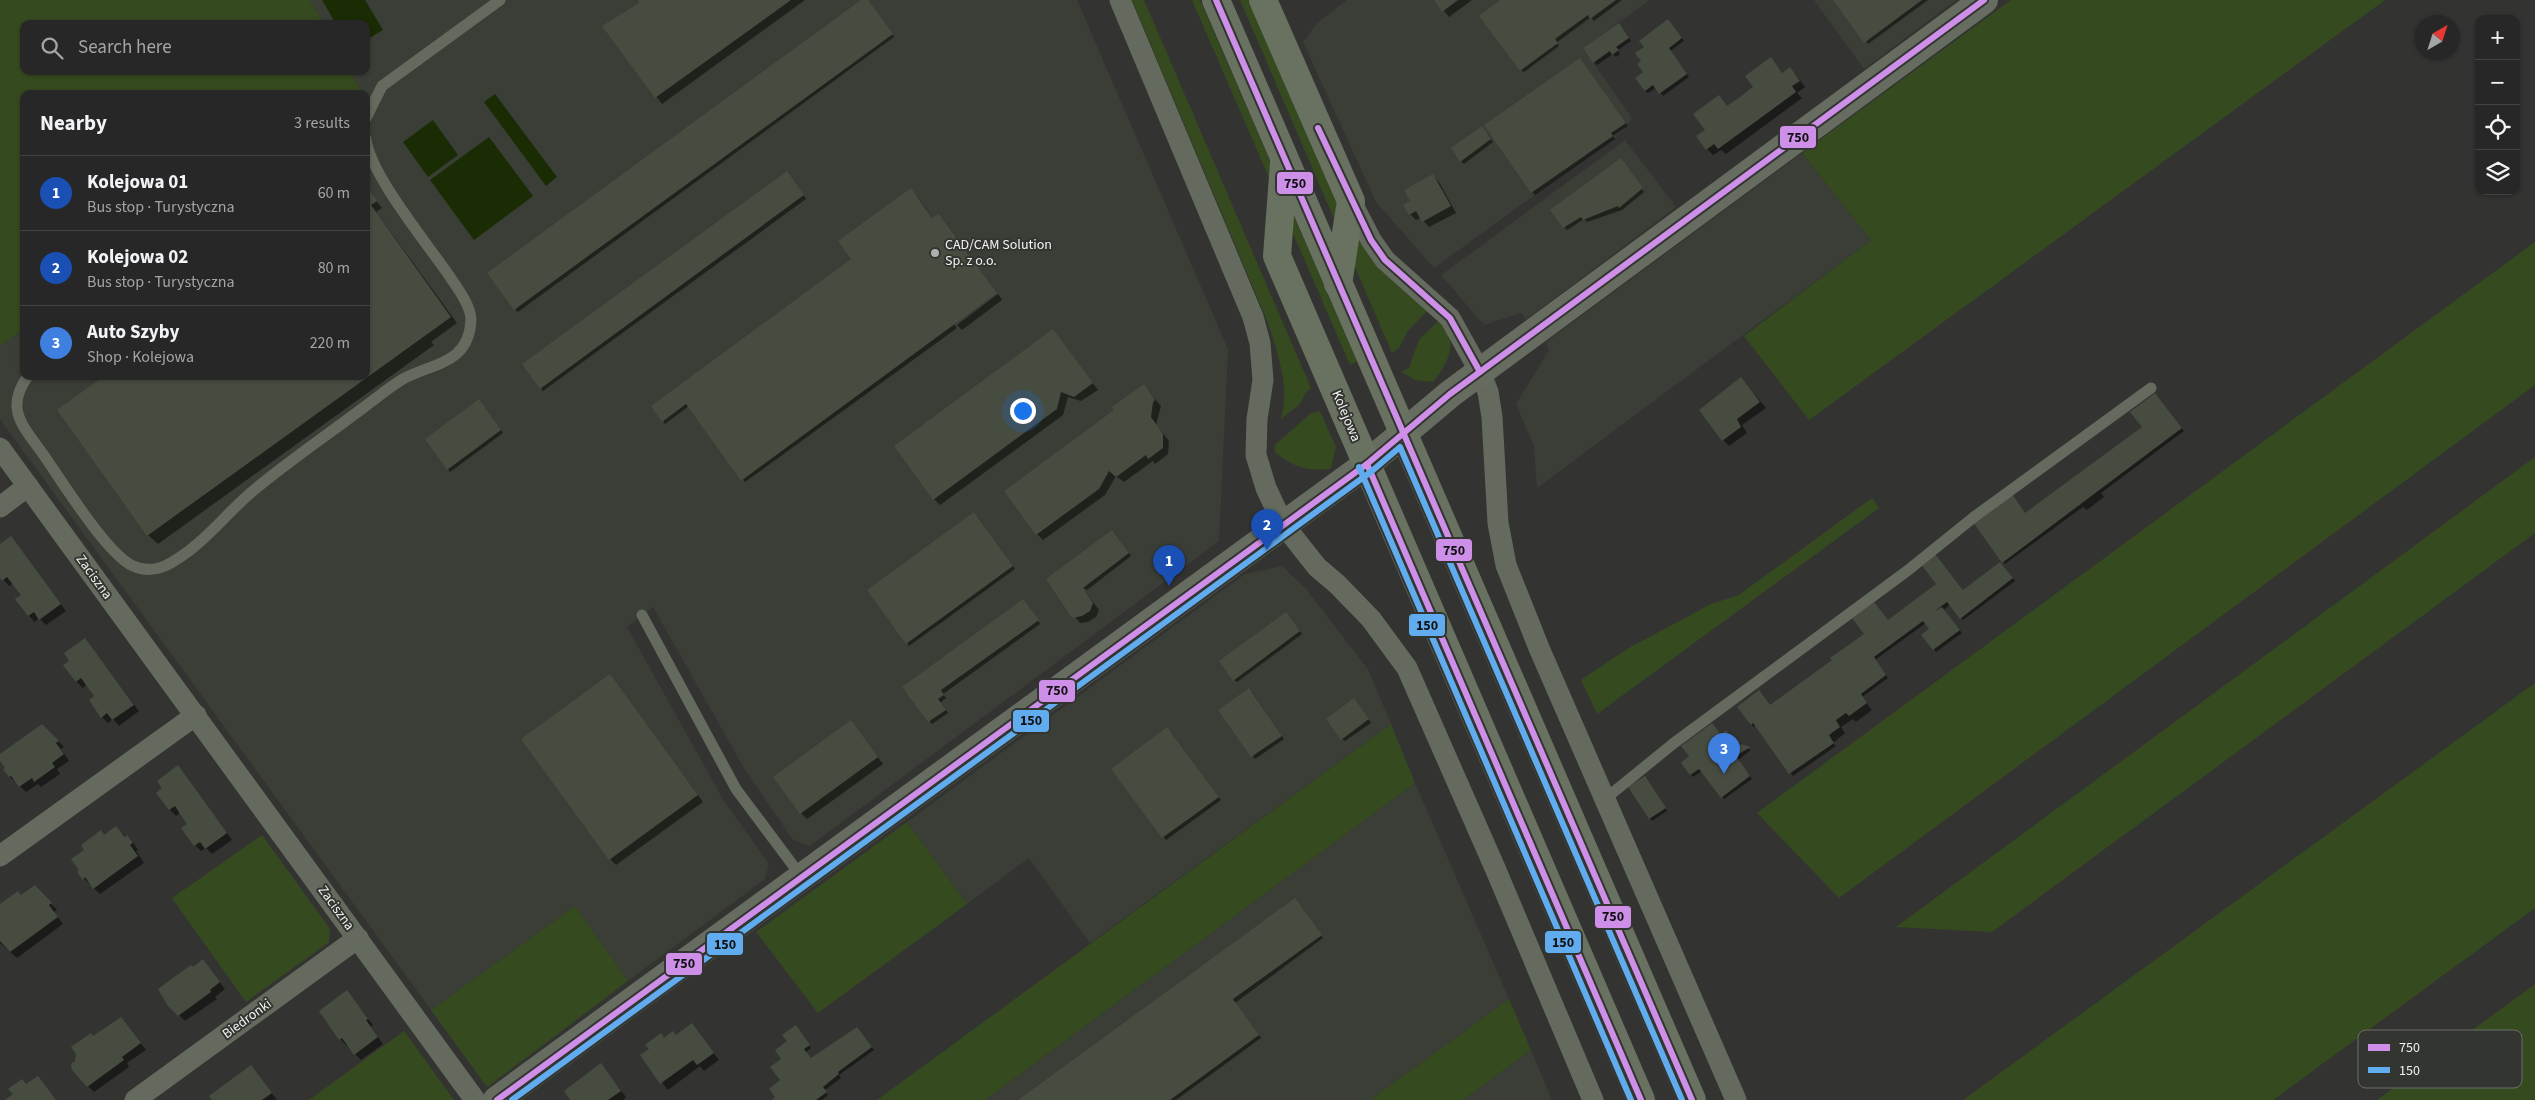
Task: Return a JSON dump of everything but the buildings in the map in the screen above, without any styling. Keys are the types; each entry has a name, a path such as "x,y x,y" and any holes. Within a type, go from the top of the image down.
{"highway":[{"path":"1216,0 1692,1100"},
{"path":"1263,0 1351,201 1338,284"},
{"name":"Kolejowa","path":"1285,160 1277,256 1641,1100"}],"street":[{"path":"1120,0 1253,317 1260,343 1263,380 1257,419 1256,454 1266,488 1284,524 1317,567 1337,584 1371,619 1407,668 1495,868 1593,1100"},
{"path":"497,1100 1367,464 1402,432 1480,372 1984,0"},
{"path":"1351,201 1371,240 1385,260 1450,318 1480,372 1488,392 1492,417 1498,523 1506,565 1736,1100"},
{"name":"Zaciszna","path":"0,448 476,1100"},
{"path":"0,507 28,486"},
{"path":"0,856 196,715"},
{"name":"Biedronki","path":"135,1100 358,938"}],"lane":[{"path":"370,110 382,86 500,0"},
{"path":"25,380 18,391 15,406 24,426 94,528 122,560 134,567 148,570 167,565 207,536 254,490 379,397 404,379 440,365 459,354 469,336 471,318 461,293 378,173 370,156"},
{"path":"1605,799 1674,743 1907,571 1974,517 2151,388"},
{"path":"642,615 738,792 801,876"}],"shaded area":[{"path":"0,0 310,0 322,20 20,20 20,75 352,75 360,90 20,90 20,332 0,346"},
{"path":"310,0 1077,0 1228,349 1219,541 810,846 793,840 744,768 653,607 627,627 724,801 769,864 765,879 628,981 575,906 431,1010 0,419 0,346 20,332 20,380 370,380 370,90 360,90 352,75 370,75 370,20 322,20"},
{"path":"322,0 365,0 383,30 370,38 370,20 334,20"},
{"path":"1132,0 1144,0 1311,388 1306,392 1299,405 1281,419 1284,395 1282,371 1268,323"},
{"path":"1192,0 1200,0 1357,361 1350,365"},
{"path":"1240,0 1253,0 1336,191 1427,311 1408,331 1399,348 1392,353"},
{"path":"1347,0 1650,0 1583,48 1632,118 1623,131 1434,268 1376,202 1303,42 1317,23"},
{"path":"1814,0 1956,0 1864,69"},
{"path":"2011,0 2385,0 1809,420 1744,336 1871,240 1802,153"},
{"path":"495,94 557,177 546,186 484,102"},
{"path":"433,120 458,155 428,177 403,142"},
{"path":"489,137 533,196 474,240 430,180"},
{"path":"1625,140 1676,207 1526,320 1521,313 1484,325 1441,275"},
{"path":"1802,153 1871,240 1537,488 1534,446 1516,404 1549,350 1546,342"},
{"path":"2535,242 2535,385 1839,898 1757,813"},
{"path":"1438,321 1445,328 1449,336 1450,352 1433,382 1416,380 1401,372 1409,368 1419,340"},
{"path":"1320,411 1336,447 1331,468 1316,470 1294,465 1275,452 1275,445 1310,414"},
{"path":"2535,457 2535,533 1992,932 1896,927"},
{"path":"1872,498 1879,508 1597,714 1581,680 1627,649 1711,604 1739,595"},
{"path":"1282,566 1306,589 1368,669 1391,724 1090,943 1029,858 967,904 907,822 1245,574"},
{"path":"2535,683 2535,908 2369,1030 2358,1030 2358,1038 2273,1100 1963,1100"},
{"path":"1391,724 1415,783 985,1100 877,1100"},
{"path":"1415,783 1509,999 1370,1100 985,1100"},
{"path":"907,822 967,904 818,1013 756,932"},
{"path":"262,835 330,929 329,942 246,1002 172,898"},
{"path":"575,906 628,981 487,1087 431,1010"},
{"path":"2535,984 2535,1100 2377,1100 2393,1088 2522,1088 2522,1030 2472,1030"},
{"path":"1509,999 1531,1050 1463,1100 1370,1100"},
{"path":"404,1031 454,1100 309,1100"},
{"path":"1531,1050 1552,1100 1463,1100"}],"transit line":[{"name":"750","path":"1216,0 1692,1100"},
{"name":"750","path":"497,1100 1367,464 1450,394 1984,0"},
{"name":"750","path":"1318,128 1371,240 1385,260 1450,318 1480,372"},
{"name":"150","path":"512,1100 1372,471 1400,447 1682,1100"},
{"name":"750","path":"1367,464 1641,1100"},
{"name":"150","path":"1359,467 1631,1100"}],"place":[{"name":"CAD/CAM Solution Sp. z o.o.","path":"935,253"},
{"name":"Kolejowa 02","path":"1267,550"},
{"name":"Kolejowa 01","path":"1169,586"},
{"name":"Auto Szyby","path":"1724,774"}]}
